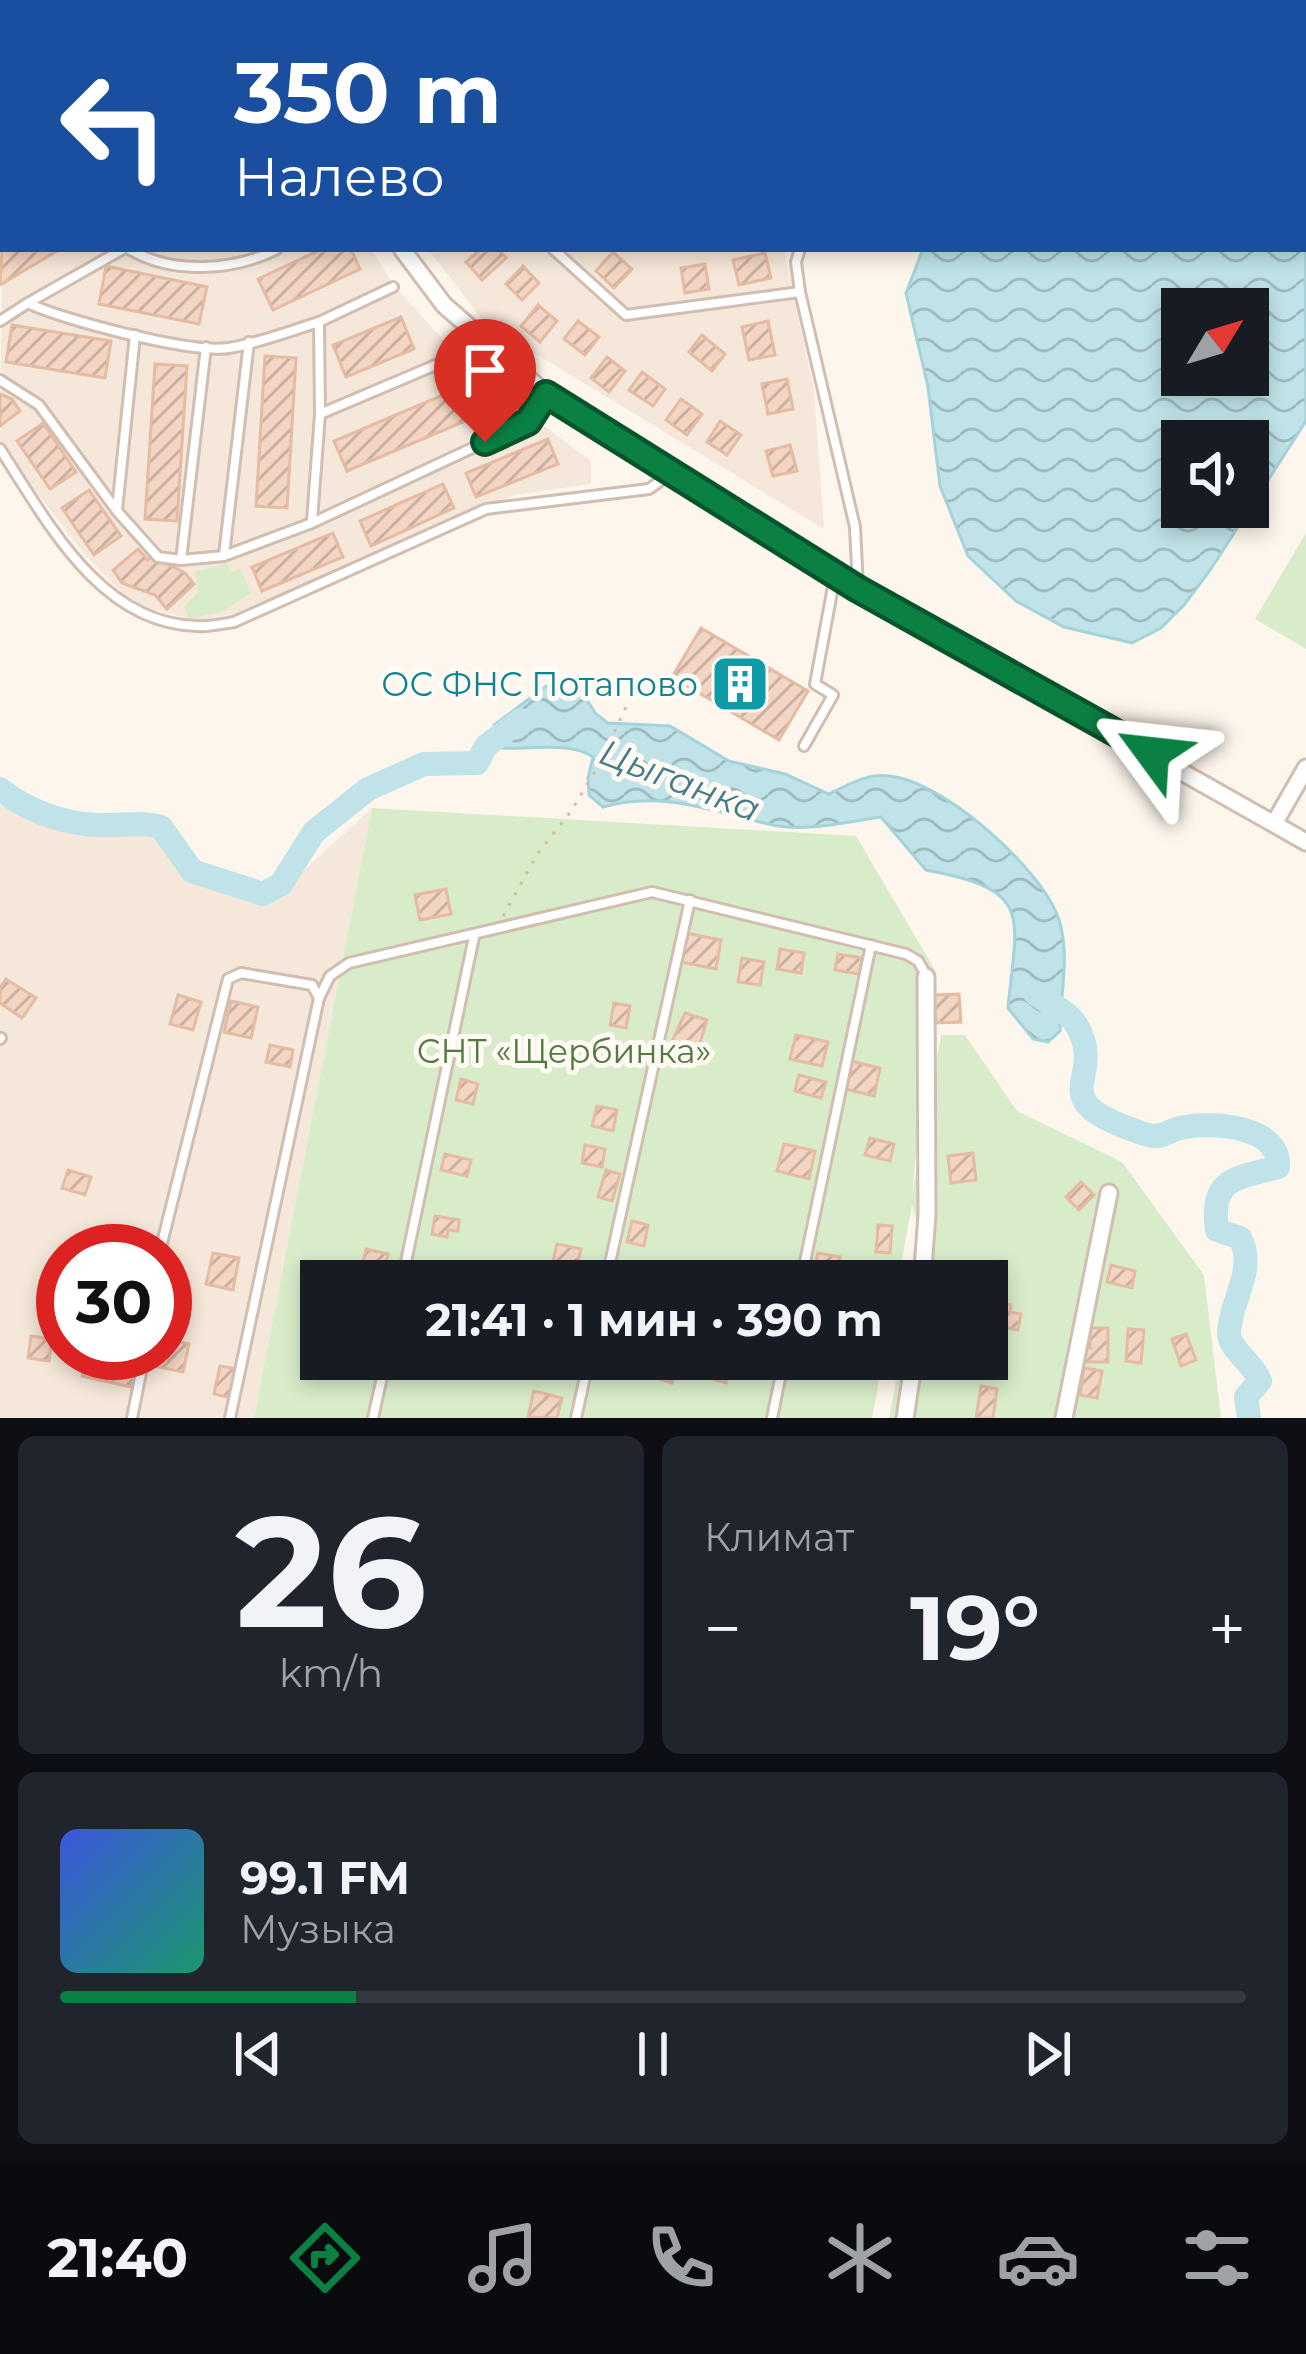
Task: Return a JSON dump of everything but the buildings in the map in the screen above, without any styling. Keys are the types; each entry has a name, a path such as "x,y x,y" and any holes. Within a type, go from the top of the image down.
{"street":[{"path":"404,252 444,304 546,394 858,589 1306,842"},
{"path":"1274,822 1306,768"},
{"path":"924,1260 926,976"},
{"path":"1064,1418 1109,1193"},
{"path":"905,1418 911,1380"}],"lane":[{"path":"0,321 120,252"},
{"path":"132,252 145,259 218,268 256,254"},
{"path":"556,252 626,315 800,292"},
{"path":"799,252 800,292 855,527 858,589"},
{"path":"28,302 55,316 224,350 319,322 393,287"},
{"path":"312,523 320,415 319,322"},
{"path":"117,511 135,335"},
{"path":"224,556 249,342"},
{"path":"182,560 206,346"},
{"path":"320,415 438,364"},
{"path":"0,380 39,405 117,511 158,557 182,560 224,556 312,523 528,422 546,394"},
{"path":"0,449 58,537 97,583 163,620 196,626 234,622 486,509 649,489 670,474"},
{"path":"804,746 833,695 814,684 835,574"},
{"path":"230,1418 319,998 330,976 349,963 642,894 664,893 906,954 926,976"},
{"path":"611,1260 690,900"},
{"path":"406,1260 474,937"},
{"path":"804,1260 871,945"},
{"path":"167,1224 228,979 242,973 312,986 319,998"},
{"path":"131,1418 139,1380"},
{"path":"374,1418 382,1380"},
{"path":"576,1418 584,1380"},
{"path":"772,1418 780,1380"}],"path":[{"path":"492,933 538,853 590,780 638,684"}],"shaded area":[{"path":"2,252 373,252 394,286 477,376 591,461 591,484 515,495 236,613 199,622 132,603 84,554 0,445"},
{"path":"430,252 785,252 814,391 824,529 485,323"},
{"path":"0,806 95,832 154,833 184,875 268,903 372,808 254,1418 0,1418"}],"green space":[{"path":"1306,533 1306,649 1255,619"},
{"path":"228,563 230,572 240,569 251,593 221,612 189,619 184,607 198,592 195,572"},
{"name":"СНТ «Щербинка»","path":"372,808 856,836 935,970 912,1194 941,1035 965,1035 1017,1111 1122,1162 1204,1275 1221,1418 889,1418 896,1380 1008,1380 1008,1260 917,1260 921,1238 912,1205 902,1260 300,1260 300,1380 879,1380 872,1418 254,1418"}],"water":[{"path":"922,252 1305,252 1306,421 1269,479 1269,420 1161,420 1161,528 1237,528 1184,605 1161,628 1132,643 1064,627 1016,601 968,556 940,486 928,387 906,293"},
{"path":"546,686 583,694 608,723 670,726 729,761 785,774 829,794 865,778 889,776 911,781 960,809 1029,871 1056,912 1064,955 1060,1031 1048,1042 1033,1039 1008,1008 1014,950 1011,911 986,887 926,870 881,817 796,827 666,801 603,807 589,795 593,757 561,748 501,748 494,739 494,725"}],"waterway":[{"name":"Цыганка","path":"0,789 22,804 61,819 161,827 192,871 263,894 281,884 314,832 368,789 424,764 477,763 486,746 520,720"},
{"name":"Цыганка","path":"1034,992 1077,1026 1086,1061 1083,1097 1090,1108 1152,1136 1193,1126 1241,1129 1268,1142 1276,1153 1278,1167 1239,1178 1222,1190 1216,1213 1217,1230 1240,1238 1246,1262 1229,1333 1260,1381 1246,1397 1249,1418"}],"place":[{"name":"ОС ФНС Потапово","path":"740,684"}],"route":[{"path":"485,442 528,422 546,394 858,589 1152,753"}]}
